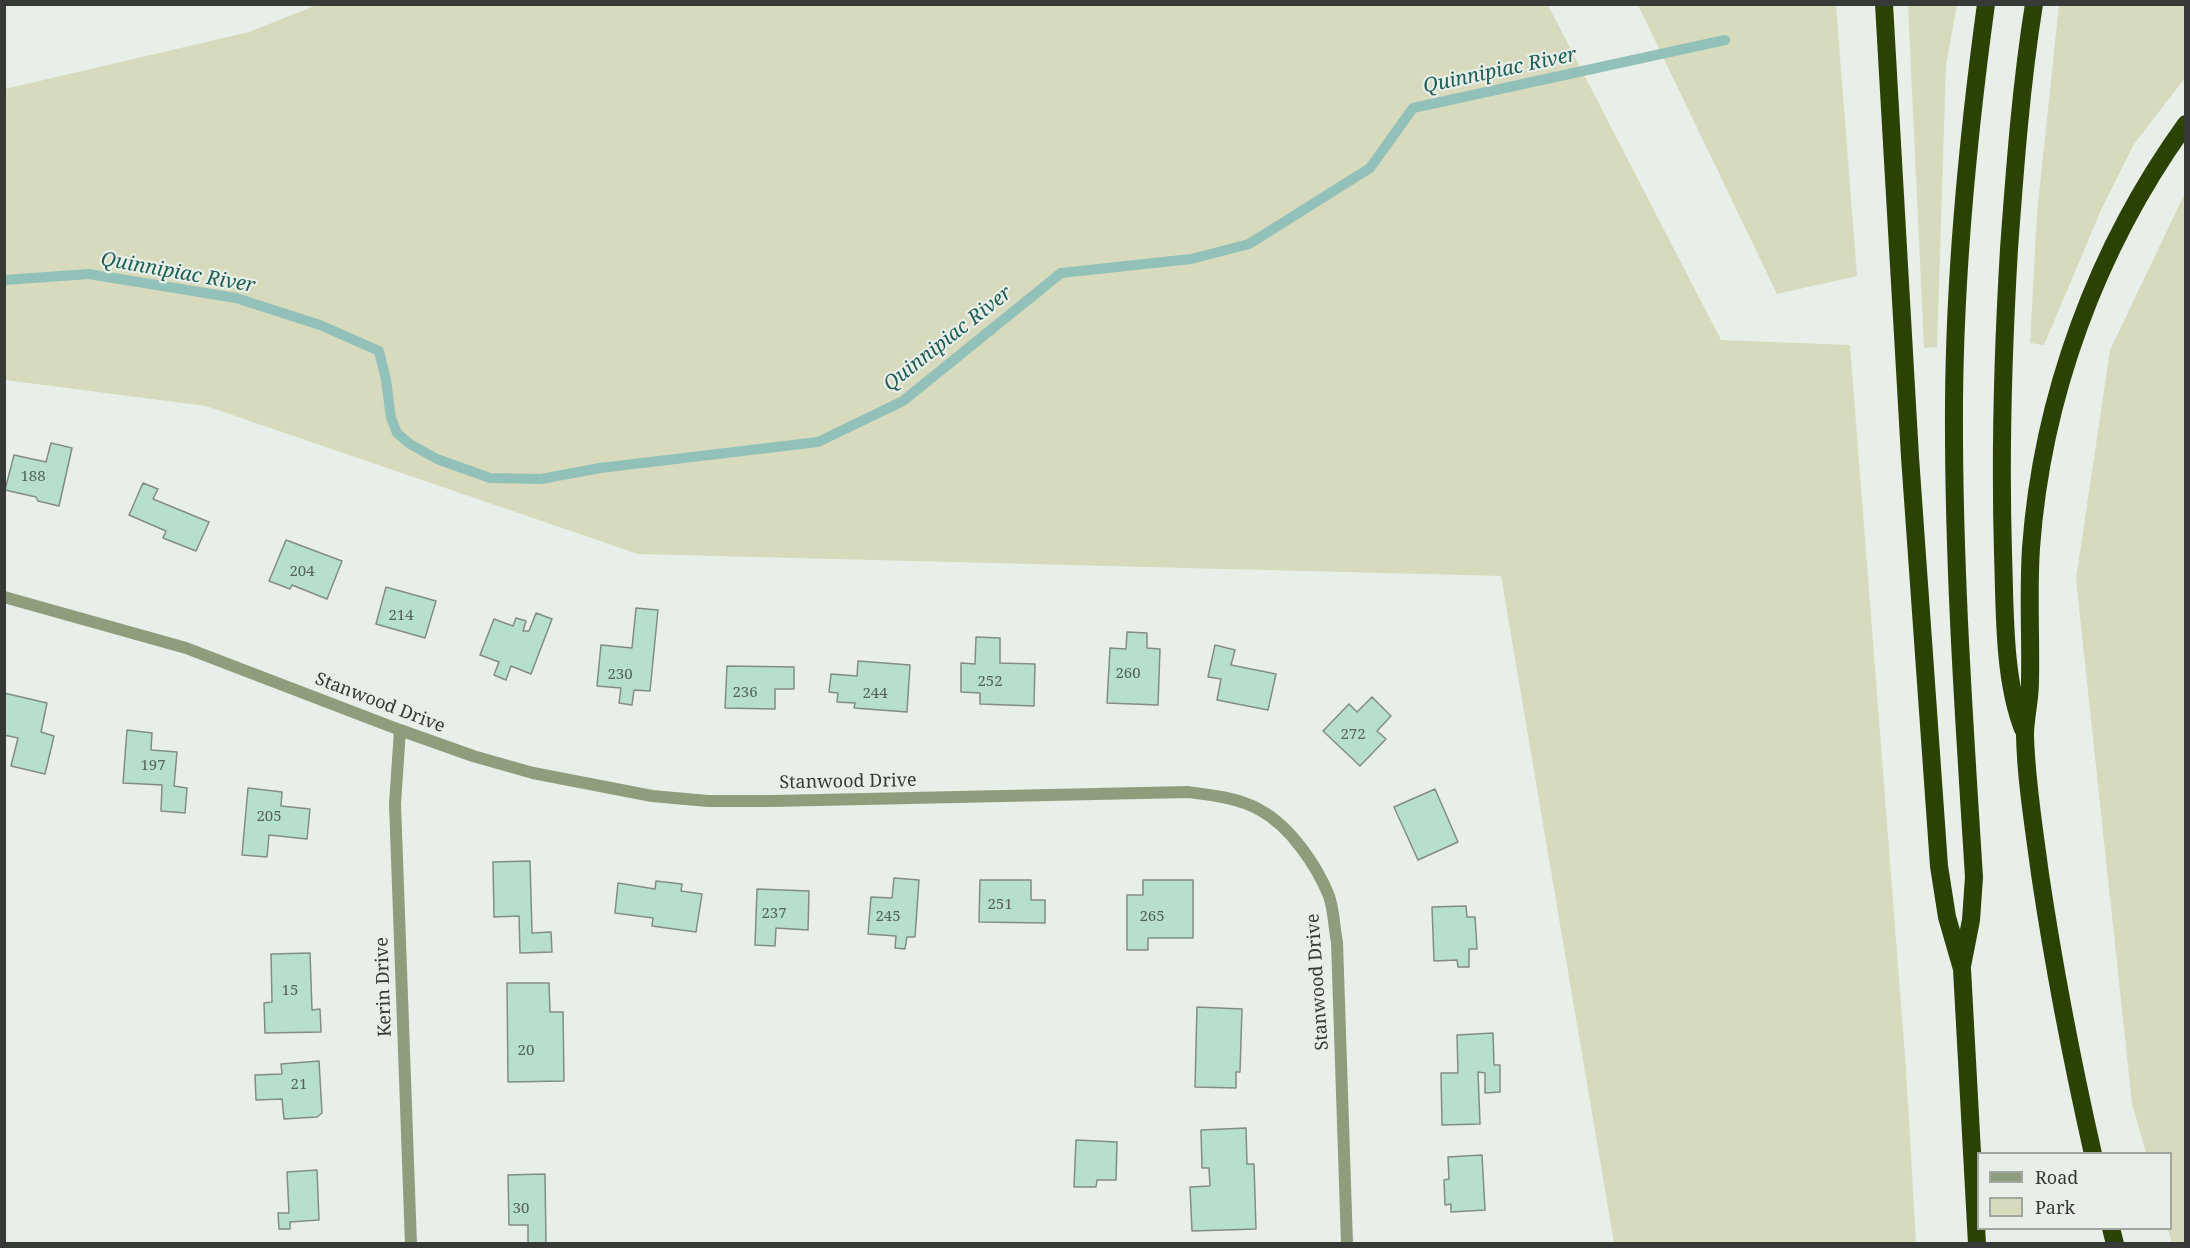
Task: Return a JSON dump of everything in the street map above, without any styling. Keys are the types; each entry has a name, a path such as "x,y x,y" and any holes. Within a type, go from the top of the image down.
{"highway":[{"path":"1884,4 1913,492 1939,866 1947,917 1962,969 1977,1244"},
{"path":"1962,969 1971,921 1974,877 1956,546 1955,358 1963,197 1986,4"},
{"path":"2025,733 2015,703 2009,669 2004,587 2002,465 2005,328 2013,197 2034,4"},
{"path":"2092,1152 2054,966 2036,841 2025,733 2030,682 2031,546 2039,478 2055,403 2082,318 2110,254 2143,192 2186,124"}],"street":[{"name":"Stanwood Drive","path":"4,597 186,648 473,756 533,773 652,796 708,801 772,801 1188,792 1225,797 1260,810 1291,835 1311,861 1330,898 1337,942 1347,1244"},
{"name":"Kerin Drive","path":"400,730 395,804 411,1244"}],"green space":[{"path":"317,5 1548,5 1721,340 1850,345 1906,1069 1916,1243 1614,1243 1501,576 638,554 206,406 5,380 5,89 249,32"},
{"path":"1638,5 1836,5 1857,276 1777,294"},
{"path":"1908,5 1957,5 1946,65 1937,347 1924,348"},
{"path":"2059,5 2185,5 2185,78 2134,144 2101,210 2044,345 2030,343 2037,213"},
{"path":"2185,193 2186,1243 2172,1244 2168,1230 2172,1230 2172,1152 2146,1152 2132,1104 2076,579 2110,350"}],"building":[{"path":"51,443 72,448 59,506 38,501 36,497 5,490 14,455 46,462"},
{"path":"143,483 158,489 153,499 209,522 196,551 163,538 166,531 129,515"},
{"path":"286,540 342,561 327,599 292,585 290,589 269,581"},
{"path":"386,587 436,601 425,638 376,624"},
{"path":"636,608 658,610 650,691 634,690 632,705 619,703 621,688 597,686 601,645 632,648"},
{"path":"536,613 552,619 531,674 511,666 506,680 494,675 499,662 480,655 494,619 513,626 516,618 526,621 523,631 529,631"},
{"path":"1127,632 1147,633 1147,648 1160,649 1158,705 1107,703 1110,648 1126,649"},
{"path":"976,637 1000,638 1000,663 1035,664 1034,706 980,704 980,693 961,692 961,663 975,664"},
{"path":"1215,645 1235,650 1231,665 1276,674 1268,710 1217,700 1221,679 1208,677"},
{"path":"858,661 910,665 907,712 854,708 855,703 837,702 838,693 829,692 831,674 857,676"},
{"path":"727,666 794,667 794,689 775,689 775,709 725,708"},
{"path":"4,693 47,703 41,732 54,736 45,774 11,766 18,738 4,735"},
{"path":"1372,697 1391,716 1377,731 1386,739 1360,766 1323,731 1349,704 1357,712"},
{"path":"127,730 152,733 151,750 177,752 174,786 187,788 185,813 161,811 162,785 123,783"},
{"path":"248,788 282,792 281,806 310,809 307,839 269,835 267,857 242,855"},
{"path":"1435,789 1458,842 1418,860 1394,807"},
{"path":"530,861 532,933 551,932 552,952 520,953 519,916 494,917 493,862"},
{"path":"894,878 919,880 915,937 907,937 905,949 895,948 896,936 868,934 871,897 892,898"},
{"path":"980,880 1031,880 1031,900 1045,900 1045,923 979,922"},
{"path":"1143,880 1193,880 1193,938 1148,938 1148,950 1127,950 1127,895 1143,895"},
{"path":"656,881 682,884 681,891 702,894 696,932 652,926 653,918 615,913 618,883 655,889"},
{"path":"757,889 809,891 808,930 776,928 775,946 755,945"},
{"path":"1466,906 1467,917 1475,917 1477,949 1469,949 1469,967 1458,967 1457,960 1434,961 1432,907"},
{"path":"310,953 312,1010 320,1009 321,1032 265,1033 264,1003 272,1002 271,954"},
{"path":"507,983 549,983 550,1012 563,1012 564,1081 508,1082"},
{"path":"1197,1007 1242,1009 1240,1072 1236,1072 1236,1088 1195,1087"},
{"path":"1493,1033 1494,1065 1500,1065 1500,1092 1485,1093 1485,1073 1478,1072 1480,1124 1442,1125 1441,1073 1458,1073 1457,1035"},
{"path":"319,1061 322,1113 317,1117 284,1119 282,1099 256,1100 255,1075 282,1074 281,1064"},
{"path":"1246,1128 1247,1164 1254,1164 1256,1229 1192,1231 1190,1187 1210,1186 1209,1168 1202,1168 1201,1130"},
{"path":"1076,1140 1117,1142 1116,1180 1097,1180 1096,1187 1074,1187"},
{"path":"1482,1155 1485,1210 1451,1212 1451,1204 1445,1205 1444,1180 1449,1179 1448,1157"},
{"path":"317,1170 319,1220 290,1222 290,1229 279,1229 278,1213 289,1213 287,1172"},
{"path":"545,1174 546,1244 528,1244 528,1225 509,1225 508,1175"}],"waterway":[{"name":"Quinnipiac River","path":"4,280 89,274 236,298 320,325 379,351 391,418 397,433 410,444 437,459 490,478 541,479 600,468 818,442 903,401 1061,273 1191,259 1249,244 1370,168 1413,108 1725,40"}]}
